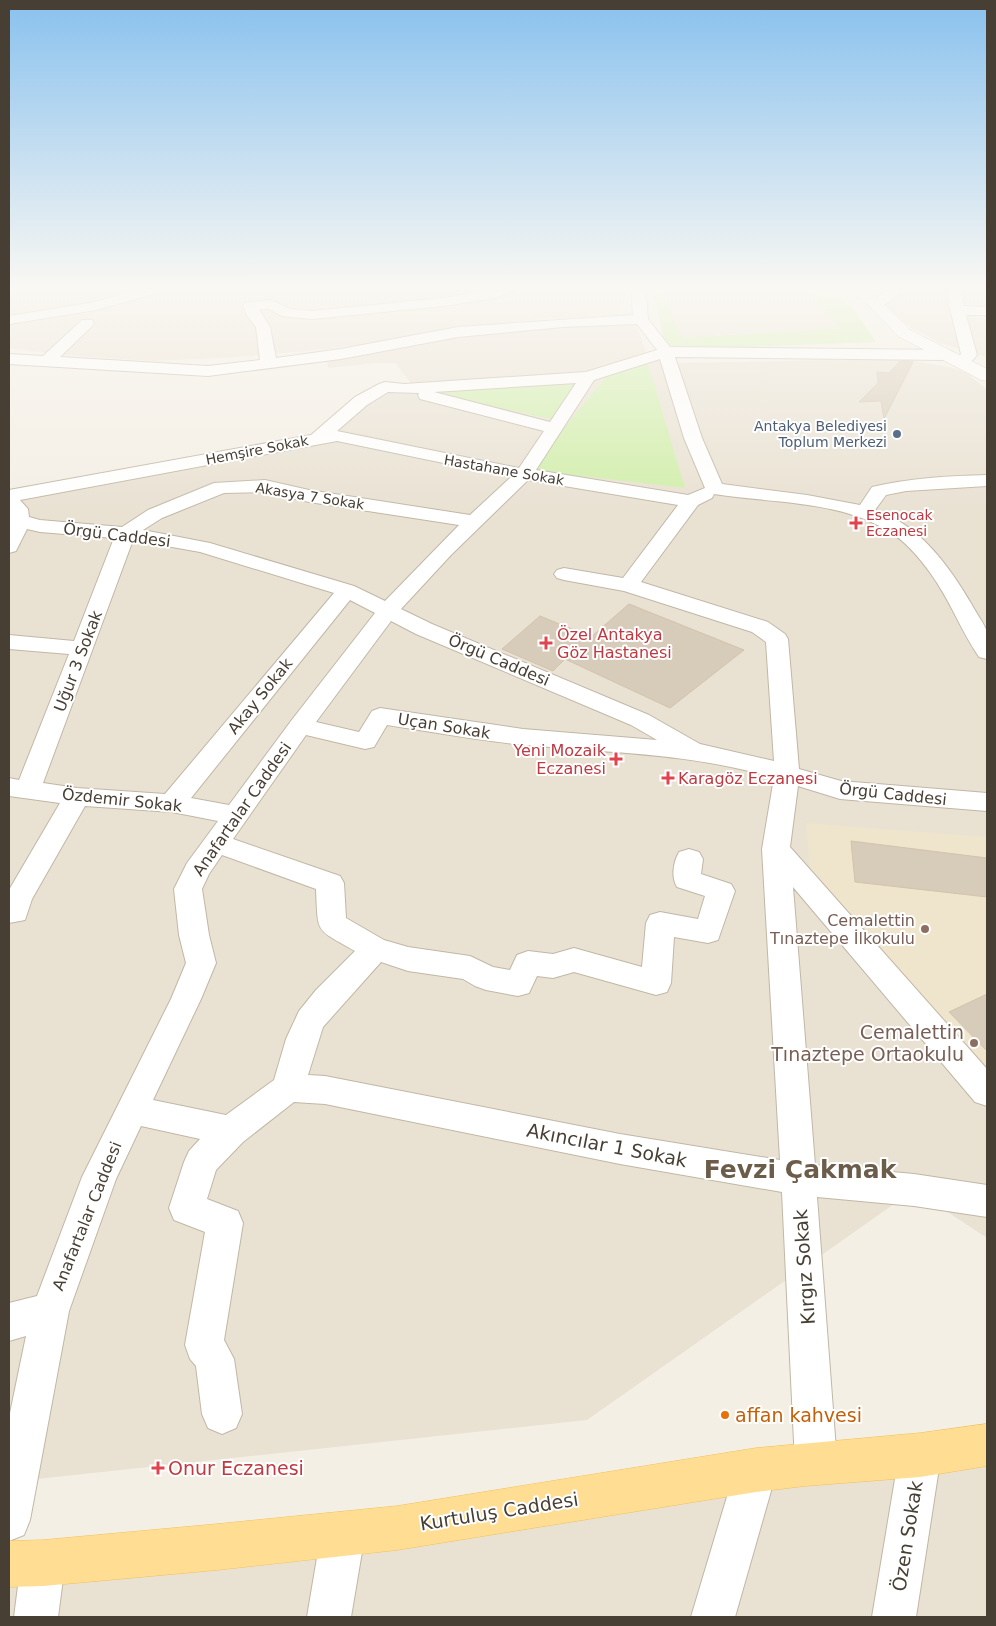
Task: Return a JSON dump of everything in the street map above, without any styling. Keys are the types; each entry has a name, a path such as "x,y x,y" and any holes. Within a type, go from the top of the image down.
{"main road":[{"name":"Kurtuluş Caddesi","path":"26,1563 217,1548 396,1528 756,1470 816,1463 920,1455 987,1445"}],"street":[{"path":"46,362 208,371 284,362"},
{"name":"Hemşire Sokak","path":"13,506 318,438 362,401 385,387 404,389 588,377 635,362"},
{"path":"669,362 693,438 715,489"},
{"path":"961,362 987,376"},
{"name":"Hemşire Sokak","path":"962,362 987,370"},
{"name":"Anafartalar Caddesi","path":"9,1520 50,1311 99,1177 202,963 194,935 188,889 197,870 300,726 388,610 444,551 524,474 588,377"},
{"path":"404,389 554,428"},
{"name":"Hastahane Sokak","path":"318,438 337,436 524,474 691,501"},
{"path":"864,513 879,490 906,485 987,480"},
{"name":"Akasya 7 Sokak","path":"126,533 155,514 221,487 265,486 309,496 475,522"},
{"path":"564,574 628,585 691,501 715,489 824,504 864,513 892,525 920,548 949,586 987,652"},
{"path":"9,547 13,506"},
{"name":"Örgü Caddesi","path":"13,506 40,526 126,533 203,547 347,590 424,629 640,720 693,751 752,762 840,790 987,802"},
{"name":"Uğur 3 Sokak","path":"18,788 83,648 126,533"},
{"name":"Kırgız Sokak","path":"628,585 760,627 777,639 787,773 776,848 816,1463"},
{"name":"Akay Sokak","path":"172,803 347,590"},
{"path":"9,642 83,648"},
{"name":"Uçan Sokak","path":"300,726 364,741 380,716 523,737 693,751"},
{"name":"Özdemir Sokak","path":"18,788 77,797 172,803 236,816"},
{"path":"9,912 15,912 18,899 77,797"},
{"path":"216,843 330,883 332,924 376,949 408,959 470,968 486,978 518,984 528,964 553,966 574,960 656,983 660,923 708,932 721,891 687,880 689,859"},
{"path":"776,848 987,1092"},
{"path":"222,1414 215,1359 204,1345 224,1222 187,1208 201,1162 231,1131 288,1088 302,1039 310,1020 327,999 376,949"},
{"name":"Akıncılar 1 Sokak","path":"288,1088 325,1090 620,1149 798,1179 914,1190 987,1201"},
{"path":"132,1110 231,1131"},
{"path":"9,1322 50,1311"},
{"name":"Özen Sokak","path":"894,1617 920,1455"},
{"path":"713,1617 756,1470"},
{"path":"329,1617 343,1534"},
{"path":"26,1563 36,1617"}],"shaded area":[{"path":"327,362 919,362 953,368 967,373 987,390 987,1238 914,1190 587,1420 9,1482 9,522 11,523 19,495 320,432 380,386 411,383 395,363 328,368"},
{"name":"Cemalettin Tınaztepe İlkokulu","path":"806,823 987,837 987,1071 935,1014 810,869"},
{"path":"987,1449 987,1617 9,1617 9,1553 942,1452"}],"green space":[{"path":"648,364 685,488 530,470 610,372"},
{"path":"576,384 552,419 424,392"}],"building":[{"path":"899,362 913,362 884,419 881,401 859,402 878,383 877,372 889,373"},
{"path":"629,604 744,650 670,708 565,659 553,671 502,649 540,616 591,637"},
{"name":"Cemalettin Tınaztepe İlkokulu","path":"851,841 987,858 987,897 855,882"},
{"name":"Cemalettin Tınaztepe Ortaokulu","path":"987,994 987,1051 949,1012"}],"place":[{"name":"Antakya Belediyesi Toplum Merkezi","path":"897,434"},
{"name":"Esenocak Eczanesi","path":"856,523"},
{"name":"Özel Antakya Göz Hastanesi","path":"546,643"},
{"name":"Yeni Mozaik Eczanesi","path":"616,759"},
{"name":"Karagöz Eczanesi","path":"668,778"},
{"name":"Cemalettin Tınaztepe İlkokulu","path":"925,929"},
{"name":"Cemalettin Tınaztepe Ortaokulu","path":"974,1043"},
{"name":"affan kahvesi","path":"725,1415"},
{"name":"Onur Eczanesi","path":"158,1468"}],"district":[{"name":"Fevzi Çakmak","path":"800,1169"}]}
